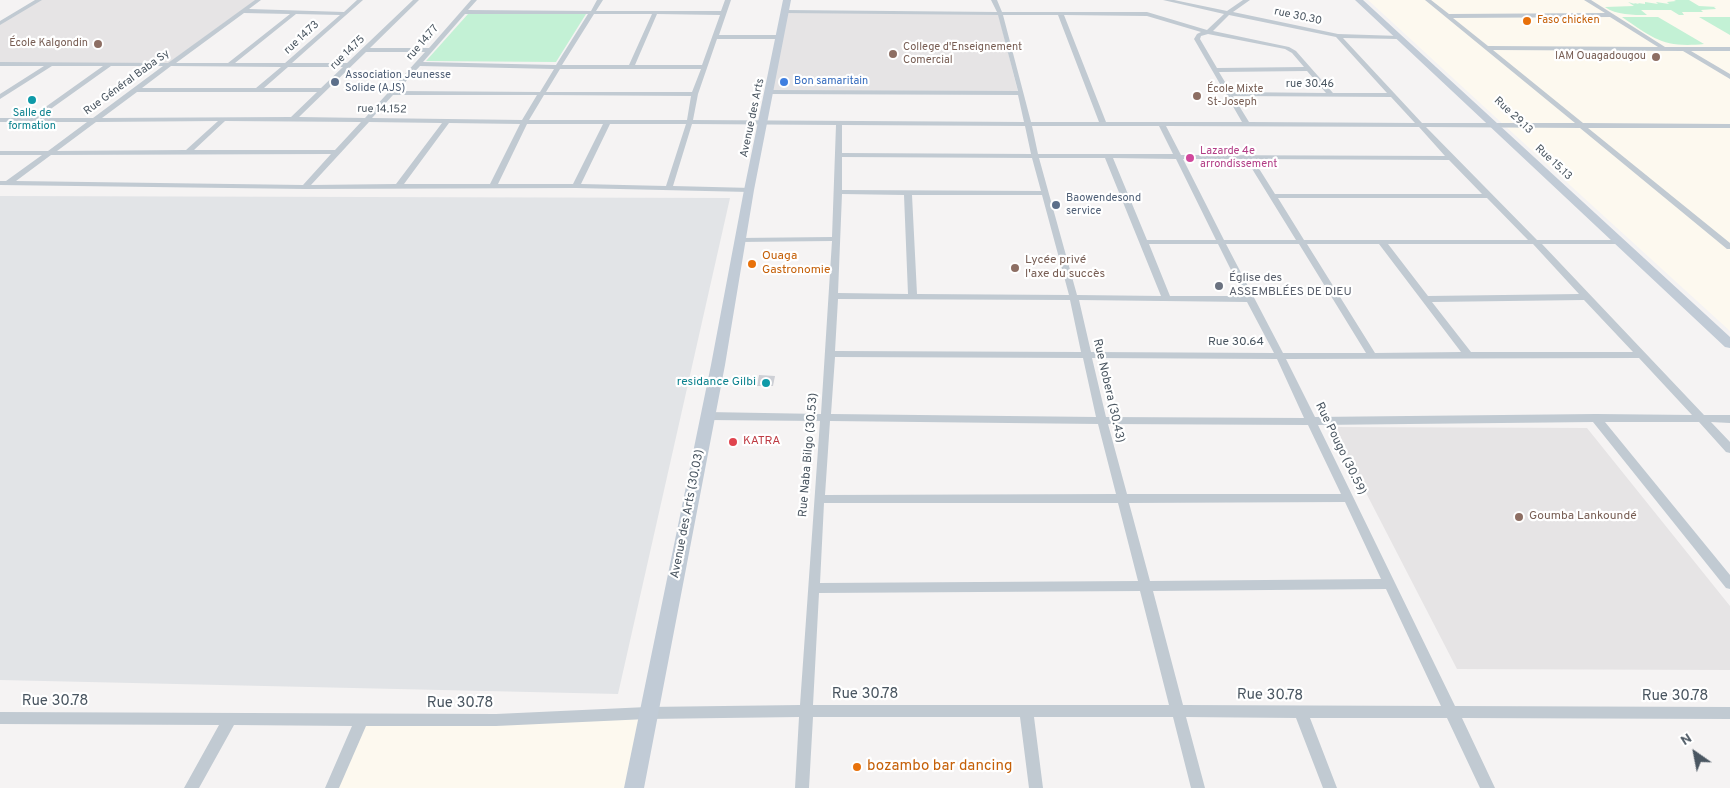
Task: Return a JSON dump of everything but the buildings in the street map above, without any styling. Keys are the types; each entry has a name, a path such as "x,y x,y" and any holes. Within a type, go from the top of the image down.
{"main road":[{"name":"Avenue des Arts","path":"740,240 787,0"},
{"name":"Rue 15.13","path":"1359,0 1730,344"},
{"name":"Rue 29.13","path":"1368,0 1730,332"},
{"name":"Avenue des Arts (30.03)","path":"634,788 647,713 678,570 718,365 740,240"}],"street":[{"path":"0,23 39,0"},
{"name":"Rue Général Baba Sy","path":"4,183 258,0"},
{"name":"rue 14.73","path":"258,90 360,0"},
{"name":"rue 14.75","path":"293,119 416,0"},
{"name":"rue 14.77","path":"305,187 368,120 474,0"},
{"path":"492,186 524,122 600,0"},
{"path":"669,188 690,121 695,94 728,0"},
{"name":"Rue Nobera (30.43)","path":"994,0 1000,13 1035,156 1074,299 1102,421 1198,788"},
{"name":"rue 30.30","path":"1166,0 1338,36 1398,37"},
{"path":"1246,124 1197,39 1199,35 1210,31 1228,13 1247,0"},
{"path":"1428,0 1730,247"},
{"path":"1587,0 1664,48"},
{"path":"243,11 343,13"},
{"path":"464,12 591,14 723,13"},
{"path":"785,12 1140,14 1194,29 1287,48 1294,52 1332,95"},
{"path":"229,65 294,13"},
{"path":"631,67 654,13"},
{"path":"1060,13 1103,123"},
{"path":"1447,16 1611,16"},
{"path":"1338,36 1392,95 1422,124 1487,196 1534,241 1730,449"},
{"path":"716,37 780,37"},
{"path":"1488,48 1730,49"},
{"path":"1685,49 1730,77"},
{"path":"366,50 431,50"},
{"path":"0,64 168,66 349,65"},
{"path":"418,64 559,67 705,67"},
{"path":"0,97 50,65"},
{"path":"31,120 109,65"},
{"path":"1216,70 1310,69"},
{"path":"134,90 324,90"},
{"path":"769,92 1020,93"},
{"path":"392,93 695,94"},
{"name":"rue 30.46","path":"1228,94 1392,95"},
{"path":"188,152 224,119"},
{"name":"rue 14.152","path":"0,120 293,119 524,122 690,121 1730,126"},
{"path":"399,186 447,121"},
{"path":"576,186 608,122"},
{"name":"Rue Naba Bilgo (30.53)","path":"802,788 813,588 831,354 839,123"},
{"name":"Rue Pougo (30.59)","path":"1161,124 1222,242 1248,299 1280,356 1488,788"},
{"path":"0,152 337,152"},
{"path":"839,155 1451,158"},
{"path":"1108,156 1167,299"},
{"path":"1248,157 1372,355"},
{"path":"4,183 305,187 576,186 749,190"},
{"path":"838,192 1046,193"},
{"path":"908,193 913,296"},
{"path":"1273,196 1487,196"},
{"path":"740,240 836,239"},
{"path":"1381,241 1468,355"},
{"path":"1144,242 1620,242"},
{"path":"833,296 1248,299"},
{"path":"1426,299 1585,297"},
{"name":"Rue 30.64","path":"831,354 1088,356 1642,355"},
{"path":"707,416 1102,421 1730,419"},
{"path":"1596,418 1730,584"},
{"path":"819,499 1348,498"},
{"path":"813,588 1390,584"},
{"name":"Rue 30.78","path":"0,718 496,720 647,713 806,712 1730,713"},
{"path":"1026,712 1036,788"},
{"path":"1301,712 1330,788"},
{"path":"191,788 230,720"},
{"path":"332,788 362,720"}],"shaded area":[{"name":"École Kalgondin","path":"40,0 256,0 166,65 0,64 0,24"},
{"path":"1368,0 1730,0 1730,331 1504,125"},
{"name":"College d'Enseignement Comercial","path":"786,11 998,13 1018,92 769,92"},
{"path":"0,196 730,198 618,694 0,680"},
{"name":"Goumba Lankoundé","path":"1332,427 1587,428 1730,606 1730,670 1457,669"},
{"path":"647,713 634,788 332,788 362,720"}],"green space":[{"path":"1674,0 1689,0 1699,6 1717,7 1714,7 1716,9 1701,10 1703,12 1682,12 1684,15 1679,15 1671,10 1641,10 1647,15 1630,15 1609,10 1605,7 1634,6 1628,2 1635,4 1645,4 1645,2 1658,4 1656,2 1669,4 1667,2 1676,1"},
{"path":"468,14 586,14 556,62 426,61"},
{"path":"1622,17 1658,17 1704,44 1679,45 1669,43 1651,36"},
{"path":"1699,17 1730,17 1730,35"}],"place":[{"name":"Faso chicken","path":"1527,21"},
{"name":"École Kalgondin","path":"98,44"},
{"name":"College d'Enseignement Comercial","path":"893,54"},
{"name":"IAM Ouagadougou","path":"1656,57"},
{"name":"Association Jeunesse Solide (AJS)","path":"335,82"},
{"name":"Bon samaritain","path":"784,82"},
{"name":"École Mixte St-Joseph","path":"1197,96"},
{"name":"Salle de formation","path":"32,100"},
{"name":"Lazarde 4e arrondissement","path":"1190,158"},
{"name":"Baowendesond service","path":"1056,205"},
{"name":"Ouaga Gastronomie","path":"752,264"},
{"name":"Lycée privé l'axe du succès","path":"1015,268"},
{"name":"Église des ASSEMBLÉES DE DIEU","path":"1219,286"},
{"name":"residance Gilbi","path":"766,383"},
{"name":"KATRA","path":"733,442"},
{"name":"Goumba Lankoundé","path":"1519,517"},
{"name":"bozambo bar dancing","path":"857,767"}]}
